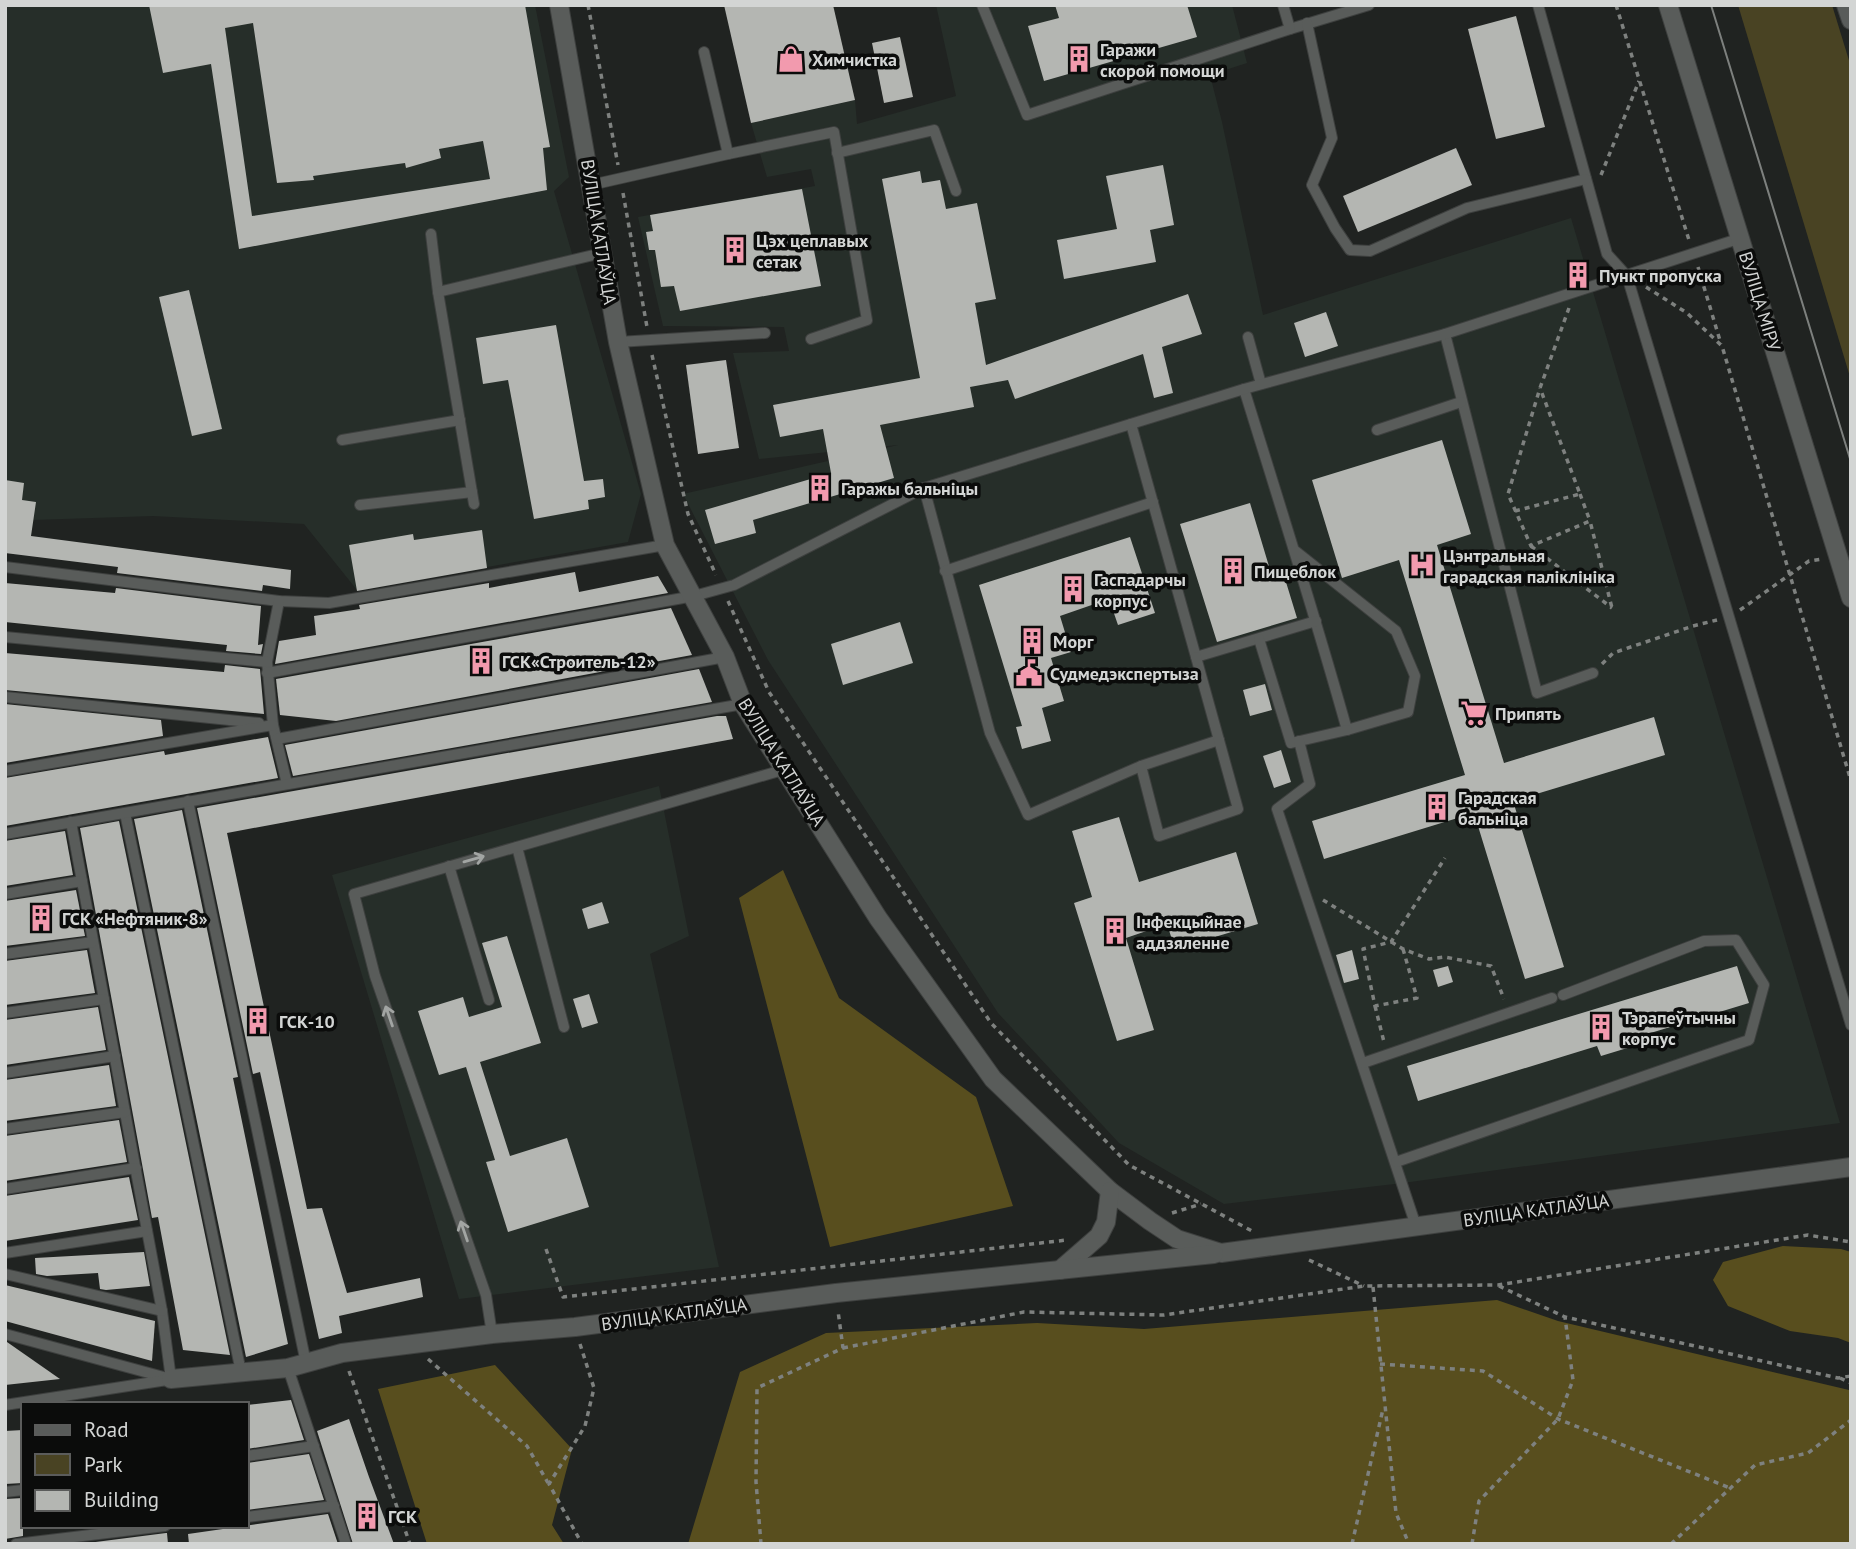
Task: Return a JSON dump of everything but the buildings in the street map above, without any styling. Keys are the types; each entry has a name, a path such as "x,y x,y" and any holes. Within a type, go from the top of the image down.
{"street":[{"name":"ВУЛІЦА КАТЛАЎЦА","path":"559,5 618,342 666,545 725,657 743,705 878,918 993,1079 1110,1191 1177,1239 1221,1253"},
{"name":"ВУЛІЦА МІРУ","path":"1668,5 1851,598"},
{"path":"1846,5 1851,20"},
{"name":"ВУЛІЦА КАТЛАЎЦА","path":"171,1379 288,1368 342,1353 492,1334 575,1327 836,1293 1278,1246 1851,1167"},
{"path":"1060,1270 1098,1236 1106,1222 1110,1191"}],"lane":[{"path":"982,5 1027,115 1368,5"},
{"path":"1283,5 1290,29"},
{"path":"1538,5 1606,254 1627,275 1851,1025"},
{"path":"1307,23 1332,138 1312,185 1350,250 1370,251 1467,208 1586,179"},
{"path":"704,52 728,154"},
{"path":"838,153 934,130 956,191"},
{"path":"591,185 834,132 867,320 811,340"},
{"path":"431,234 438,292 474,504"},
{"path":"267,673 694,596 734,585 924,488 1244,389 1445,334 1741,238"},
{"path":"438,292 602,253"},
{"path":"618,342 765,333"},
{"path":"1445,334 1538,694 1593,673"},
{"path":"1248,337 1261,384"},
{"path":"1244,389 1348,730"},
{"path":"1377,430 1461,402"},
{"path":"341,440 460,420"},
{"path":"1131,424 1238,809 1158,836 1141,766"},
{"path":"924,488 990,733 1028,815 1141,766 1219,740"},
{"path":"360,505 472,492"},
{"path":"945,571 1153,502"},
{"path":"5,567 279,601 330,603 666,545"},
{"path":"1259,639 1291,743 1408,712 1415,676 1396,631 1294,550"},
{"path":"279,601 267,673 273,725 287,784"},
{"path":"1196,657 1316,621"},
{"path":"5,637 267,662"},
{"path":"277,740 725,657"},
{"path":"5,697 273,725"},
{"path":"5,834 743,705"},
{"path":"5,771 273,725"},
{"path":"1299,741 1310,784 1277,810 1416,1226"},
{"path":"492,1334 486,1295 375,976 354,894 786,769"},
{"path":"188,801 306,1363"},
{"path":"125,813 241,1372"},
{"path":"71,822 162,1311 171,1379"},
{"path":"517,847 564,1027"},
{"path":"449,866 489,1000"},
{"path":"5,894 82,881"},
{"path":"1396,1162 1749,1040 1764,985 1736,940 1704,941 1563,995"},
{"path":"5,954 93,942"},
{"path":"1363,1063 1552,998"},
{"path":"5,1013 104,999"},
{"path":"5,1073 114,1056"},
{"path":"5,1129 125,1112"},
{"path":"5,1189 136,1168"},
{"path":"5,1253 147,1231"},
{"path":"5,1274 162,1311"},
{"path":"5,1334 171,1379"},
{"path":"288,1368 346,1544"},
{"path":"24,1402 171,1379"},
{"path":"248,1456 314,1446"},
{"path":"248,1517 334,1507"},
{"path":"16,1544 148,1528"}],"path":[{"path":"588,5 649,340 688,514 769,692 991,1023 1129,1165 1278,1246 1364,1286"},
{"path":"1616,5 1722,346 1851,781"},
{"path":"1591,200 1639,79"},
{"path":"1627,275 1687,313 1722,346"},
{"path":"1540,388 1590,521 1612,608 1531,546 1508,494 1540,388 1575,291"},
{"path":"1515,511 1580,494"},
{"path":"1531,546 1590,521"},
{"path":"1387,1055 1363,949 1391,942 1445,858"},
{"path":"1303,888 1403,949 1429,960 1446,957 1491,966 1509,1012"},
{"path":"1376,1006 1417,998 1403,949"},
{"path":"1150,1221 1201,1204"},
{"path":"761,1544 756,1482 757,1388 843,1348 1024,1312 1164,1315 1364,1286 1499,1285 1808,1235 1851,1242"},
{"path":"546,1249 562,1297 1098,1236"},
{"path":"1499,1285 1565,1317 1839,1378 1851,1383"},
{"path":"1373,1287 1396,1513 1409,1544"},
{"path":"836,1293 843,1348"},
{"path":"1472,1544 1479,1501 1558,1419 1573,1380 1565,1317"},
{"path":"549,1484 585,1426 594,1388 575,1327"},
{"path":"411,1345 527,1446 582,1544"},
{"path":"342,1353 410,1544"},
{"path":"1380,1364 1483,1371 1558,1419 1730,1488"},
{"path":"1839,1378 1851,1376"},
{"path":"1352,1544 1384,1403"},
{"path":"1671,1544 1755,1465 1808,1453 1851,1420"}],"shaded area":[{"path":"5,5 535,5 569,177 554,191 641,494 628,542 357,590 304,524 153,516 33,520 5,516"},
{"path":"936,5 1232,5 1247,63 1210,75 1263,315 1571,218 1840,1123 1403,1183 1224,1204 1119,1143 998,1013 768,660 683,494 898,445 759,459 733,353 789,351 784,327 663,326 638,217 815,186 811,169 767,177 751,123 855,100 857,124 956,96"},
{"path":"659,786 689,936 650,954 719,1267 459,1299 332,875"},
{"path":"783,870 839,998 976,1097 1013,1206 830,1247 739,898"},
{"path":"1783,1246 1841,1249 1851,1252 1851,1343 1838,1338 1790,1331 1728,1306 1713,1280 1723,1262"},
{"path":"1497,1300 1558,1321 1851,1391 1851,1544 688,1544 740,1372 826,1333 1037,1323 1144,1329"},
{"path":"495,1365 572,1449 552,1525 564,1544 427,1544 378,1389"}],"green space":[{"path":"1738,5 1832,5 1851,67 1851,380"}],"tram line":[{"path":"1711,5 1851,462"}],"place":[{"name":"Химчистка","path":"791,59"},
{"name":"Гаражи скорой помощи","path":"1079,59"},
{"name":"Цэх цеплавых сетак","path":"735,250"},
{"name":"Пункт пропуска","path":"1578,275"},
{"name":"Гаражы бальніцы","path":"820,488"},
{"name":"Цэнтральная гарадская паліклініка","path":"1422,565"},
{"name":"Пищеблок","path":"1233,571"},
{"name":"Гаспадарчы корпус","path":"1073,589"},
{"name":"Морг","path":"1032,641"},
{"name":"ГСК«Строитель-12»","path":"481,661"},
{"name":"Судмедэкспертыза","path":"1029,673"},
{"name":"Припять","path":"1474,713"},
{"name":"Гарадская бальніца","path":"1437,807"},
{"name":"ГСК «Нефтяник-8»","path":"41,918"},
{"name":"Інфекцыйнае аддзяленне","path":"1115,931"},
{"name":"ГСК-10","path":"258,1021"},
{"name":"Тэрапеўтычны корпус","path":"1601,1027"},
{"name":"ГСК","path":"367,1516"}]}
